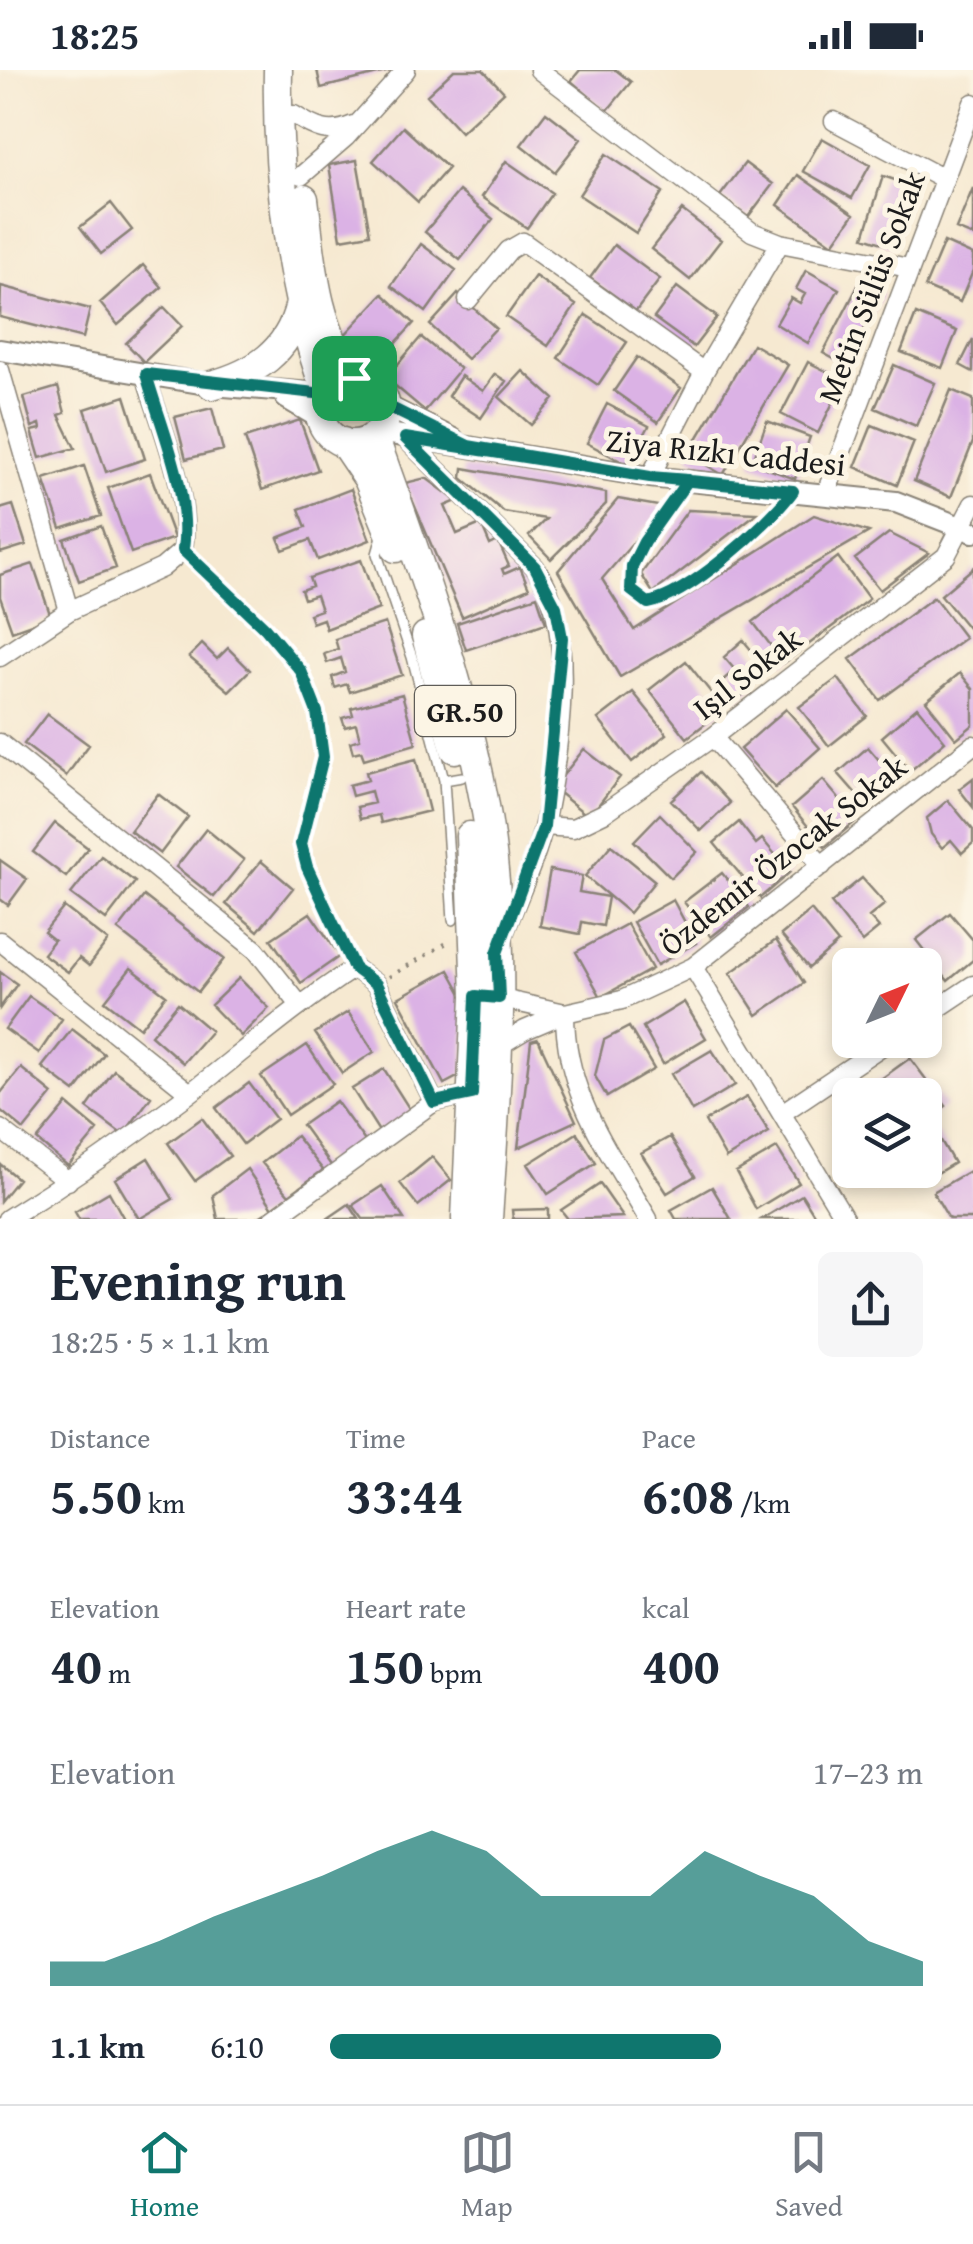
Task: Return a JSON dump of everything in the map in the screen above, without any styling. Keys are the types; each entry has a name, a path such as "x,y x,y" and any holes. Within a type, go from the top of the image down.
{"main road":[{"name":"GR.50","path":"278,70 291,262 324,402 326,430 343,442 368,479 424,632 475,898 496,1047 488,1219"},
{"name":"GR.50","path":"288,70 323,317 338,358 354,378 374,386 458,679 485,804 497,953 472,1094 466,1219"},
{"path":"212,385 263,364 288,338 299,307"},
{"path":"324,402 338,381 354,378"},
{"path":"343,442 354,444 386,428"}],"street":[{"path":"302,176 406,70"},
{"path":"539,70 735,221 780,243 909,268"},
{"name":"Metin Sülüs Sokak","path":"826,493 973,103"},
{"path":"294,115 312,126 337,132 354,124"},
{"path":"834,121 944,179"},
{"path":"468,300 509,250 523,242 704,372"},
{"path":"650,477 704,372 780,243"},
{"path":"0,350 324,402"},
{"path":"0,370 69,611"},
{"path":"0,657 69,611 162,568 183,550 186,527 180,496 146,374"},
{"path":"386,428 535,567 556,607 562,638 562,681 544,826 497,953"},
{"name":"Ziya Rızkı Caddesi","path":"386,428 650,477 896,502 968,530"},
{"name":"Ziya Rızkı Caddesi","path":"386,428 468,446"},
{"name":"Işıl Sokak","path":"544,826 574,828 604,813 713,737 946,556 968,530 973,504"},
{"path":"713,737 822,866"},
{"path":"0,743 256,950 299,1004"},
{"name":"Özdemir Özocak Sokak","path":"496,1047 566,1014 622,1000 694,967 973,745"},
{"path":"0,941 190,1092"},
{"path":"694,967 845,1219"},
{"path":"7,1219 190,1092 299,1004 354,968 376,984 434,1102"},
{"path":"942,1006 973,985"},
{"name":"Özdemir Özocak Sokak","path":"487,997 566,1014"},
{"path":"566,1014 566,1055 576,1093 648,1219"},
{"path":"782,1112 864,1058"},
{"path":"273,1219 434,1102 472,1094"},
{"path":"0,1129 68,1180"}],"lane":[{"path":"688,480 632,566 631,590 648,603 666,597 745,542 793,491"},
{"path":"183,550 265,628 301,671 317,712 323,757 301,844 322,901 354,968"},
{"path":"453,778 453,920"}],"path":[{"path":"376,984 443,948 455,934 453,920"}],"building":[{"path":"317,70 390,70 390,71 321,88"},
{"path":"454,70 483,70 504,92 461,132 427,95"},
{"path":"580,70 616,70 631,82 607,111 571,81"},
{"path":"546,112 581,139 555,172 521,145"},
{"path":"403,127 448,168 418,202 373,161"},
{"path":"822,138 870,165 852,198 803,171"},
{"path":"606,154 663,192 636,233 579,195"},
{"path":"357,160 370,234 341,239 329,165"},
{"path":"506,161 552,193 527,228 482,197"},
{"path":"745,163 773,184 748,217 720,196"},
{"path":"798,175 854,214 833,244 778,205"},
{"path":"883,176 913,186 894,247 864,237"},
{"path":"973,188 973,236 956,229"},
{"path":"459,191 493,219 460,260 425,232"},
{"path":"111,203 132,230 101,254 80,227"},
{"path":"682,210 721,240 690,280 651,249"},
{"path":"944,242 973,255 973,271 960,302 925,287"},
{"path":"421,244 456,270 426,312 391,286"},
{"path":"614,245 660,279 636,311 590,278"},
{"path":"143,265 162,287 118,325 100,303"},
{"path":"806,270 839,289 808,343 776,324 791,298 800,303 805,294 796,289"},
{"path":"535,276 576,305 548,346 506,317"},
{"path":"860,282 883,294 845,365 823,353"},
{"path":"1,286 90,309 83,338 0,317"},
{"path":"677,287 717,317 694,347 654,318"},
{"path":"383,294 414,323 371,370 340,340"},
{"path":"458,294 496,328 467,359 430,325"},
{"path":"164,307 182,326 144,362 126,343"},
{"path":"916,314 957,331 942,368 901,352"},
{"path":"586,315 627,342 598,385 558,358"},
{"path":"421,337 460,369 425,411 386,378"},
{"path":"973,339 973,372 960,365"},
{"path":"753,344 788,365 723,475 688,454"},
{"path":"637,357 681,388 658,422 614,391"},
{"path":"808,362 844,380 818,433 781,414"},
{"path":"894,365 935,383 916,426 875,408"},
{"path":"523,371 554,399 531,425 499,397"},
{"path":"495,374 506,381 481,418 448,396 461,376 483,391"},
{"path":"58,387 65,413 59,415 75,448 40,458 32,431 41,429 40,424 32,427 24,397"},
{"path":"951,390 973,399 973,442 951,497 914,481"},
{"path":"125,396 145,459 106,472 85,409"},
{"path":"607,404 649,426 628,465 587,443"},
{"path":"212,408 223,450 186,459 175,417"},
{"path":"300,420 318,470 262,490 245,438"},
{"path":"767,421 810,437 795,479 752,463"},
{"path":"872,425 914,442 897,485 855,467"},
{"path":"84,466 101,516 61,529 44,479"},
{"path":"463,468 606,493 606,504 551,559 529,536 546,519 504,512 462,478"},
{"path":"150,473 174,538 131,553 108,488"},
{"path":"426,478 457,501 445,506 457,534 481,524 490,545 498,541 509,566 502,569 504,574 520,567 529,588 462,617 405,483"},
{"path":"351,489 370,540 318,560 310,540 283,550 278,538 306,527 299,509"},
{"path":"618,499 664,507 602,579 634,630 814,515 869,532 620,677 558,571"},
{"path":"13,505 26,545 0,553 0,509"},
{"path":"688,510 757,513 653,593 641,574"},
{"path":"101,526 116,568 79,581 64,539"},
{"path":"889,533 929,553 880,590 855,559"},
{"path":"838,557 869,599 784,663 753,622"},
{"path":"361,560 379,609 326,629 323,619 312,623 309,614 321,610 316,595 304,599 301,590 312,586 309,578"},
{"path":"33,564 51,617 12,631 0,597 0,575"},
{"path":"973,568 973,634 941,595"},
{"path":"537,596 546,623 466,650 457,623"},
{"path":"934,597 965,638 880,700 850,659"},
{"path":"385,623 402,675 350,692 347,684 335,688 332,677 345,672 341,658 327,663 324,654 338,649 335,639"},
{"path":"743,640 762,663 749,675 756,683 738,699 722,681 735,670 724,657"},
{"path":"202,644 217,659 228,648 250,670 229,691 189,657"},
{"path":"686,661 724,709 687,738 649,690"},
{"path":"960,673 973,689 973,725 956,739 926,701"},
{"path":"838,678 867,716 829,746 799,707"},
{"path":"633,692 667,734 632,762 598,719"},
{"path":"402,694 416,744 364,759 361,751 353,753 350,742 360,739 356,724 345,727 342,718 353,715 351,708"},
{"path":"917,707 945,741 910,771 882,737"},
{"path":"786,709 820,748 775,788 740,749"},
{"path":"47,714 89,745 66,776 24,744"},
{"path":"868,747 896,780 866,805 838,773"},
{"path":"584,749 620,777 589,817 553,788"},
{"path":"416,759 429,811 381,823 379,815 360,819 357,807 374,803 371,791 352,796 349,785 368,780 366,772"},
{"path":"701,772 730,803 701,831 671,800"},
{"path":"973,778 973,807 959,789"},
{"path":"823,780 857,820 825,847 792,807"},
{"path":"158,794 188,817 160,854 130,831"},
{"path":"948,800 973,830 973,843 962,853 951,840 942,848 931,834 927,818"},
{"path":"660,814 697,852 671,878 634,841"},
{"path":"739,822 756,844 762,839 790,872 760,898 714,843"},
{"path":"55,823 88,848 66,877 33,852"},
{"path":"206,829 244,860 214,897 176,867"},
{"path":"611,845 655,881 629,913 585,876"},
{"path":"101,856 135,882 106,920 71,894"},
{"path":"0,860 27,879 8,905 0,899"},
{"path":"261,861 293,888 258,931 226,904"},
{"path":"550,870 582,876 579,892 608,897 603,926 582,922 580,934 540,926"},
{"path":"722,873 749,907 711,937 684,902"},
{"path":"862,878 885,904 869,917 879,928 862,942 831,903"},
{"path":"144,896 224,959 198,992 118,930"},
{"path":"673,900 696,943 657,965 633,922"},
{"path":"64,907 108,941 89,966 79,958 68,972 43,954 54,940 44,932"},
{"path":"811,910 838,943 809,968 781,935"},
{"path":"310,913 340,956 301,983 271,939"},
{"path":"950,913 973,940 973,960 948,981 942,973 942,948 922,948 916,940"},
{"path":"627,924 652,969 601,997 576,952"},
{"path":"776,940 804,983 757,1015 730,973"},
{"path":"131,968 166,995 140,1028 105,1001"},
{"path":"449,970 467,1003 463,1074 444,1084 398,998"},
{"path":"0,972 17,984 0,1008"},
{"path":"239,978 269,1008 241,1036 211,1005"},
{"path":"29,996 62,1019 39,1053 5,1029"},
{"path":"684,1002 706,1038 663,1064 643,1027"},
{"path":"178,1003 211,1031 183,1063 151,1035"},
{"path":"348,1012 374,1052 342,1073 315,1033"},
{"path":"629,1027 654,1069 607,1097 595,1076 604,1040"},
{"path":"72,1029 104,1054 75,1092 42,1067"},
{"path":"538,1039 576,1121 518,1148 531,1041"},
{"path":"307,1045 333,1084 287,1115 261,1076"},
{"path":"712,1050 735,1085 692,1111 671,1074"},
{"path":"910,1058 925,1078 882,1078"},
{"path":"21,1068 53,1094 24,1130 0,1110 0,1094"},
{"path":"384,1069 412,1113 380,1133 352,1089"},
{"path":"114,1070 151,1097 123,1135 87,1108"},
{"path":"249,1083 276,1119 243,1144 216,1108"},
{"path":"747,1097 769,1132 726,1158 705,1121"},
{"path":"336,1101 367,1144 333,1168 302,1125"},
{"path":"67,1104 98,1130 68,1166 37,1140"},
{"path":"202,1118 230,1156 195,1181 168,1143"},
{"path":"577,1133 596,1163 548,1194 528,1164"},
{"path":"296,1136 323,1170 289,1195 262,1163"},
{"path":"670,1137 695,1176 667,1193 641,1153"},
{"path":"942,1142 954,1163 942,1170"},
{"path":"777,1148 799,1183 756,1209 736,1172"},
{"path":"432,1157 451,1180 418,1206 400,1183"},
{"path":"148,1158 173,1199 139,1219 115,1179"},
{"path":"0,1164 18,1179 0,1201"},
{"path":"247,1169 273,1208 256,1219 218,1219 213,1195"},
{"path":"973,1169 973,1219 949,1219 933,1192"},
{"path":"600,1184 623,1217 568,1219 561,1210"},
{"path":"382,1186 404,1219 363,1219 353,1205"},
{"path":"712,1187 731,1219 676,1219 671,1210"},
{"path":"109,1192 124,1219 79,1219 75,1212"},
{"path":"802,1195 817,1219 762,1219"},
{"path":"349,1204 359,1219 327,1219"},
{"path":"548,1209 548,1219 513,1219 512,1210"}],"route":[{"path":"354,378 338,381 324,394 212,385 146,374 180,496 186,527 183,550 265,628 301,671 317,712 323,757 301,844 307,867 354,968 376,984 434,1102 472,1094 476,996 499,998 497,953 544,826 562,681 562,638 556,607 535,567 405,438 650,477 688,480 644,542 632,566 631,590 636,598 648,603 666,597 745,542 774,516 793,491 688,480 650,477 468,446 385,405 374,386 354,378"}]}
